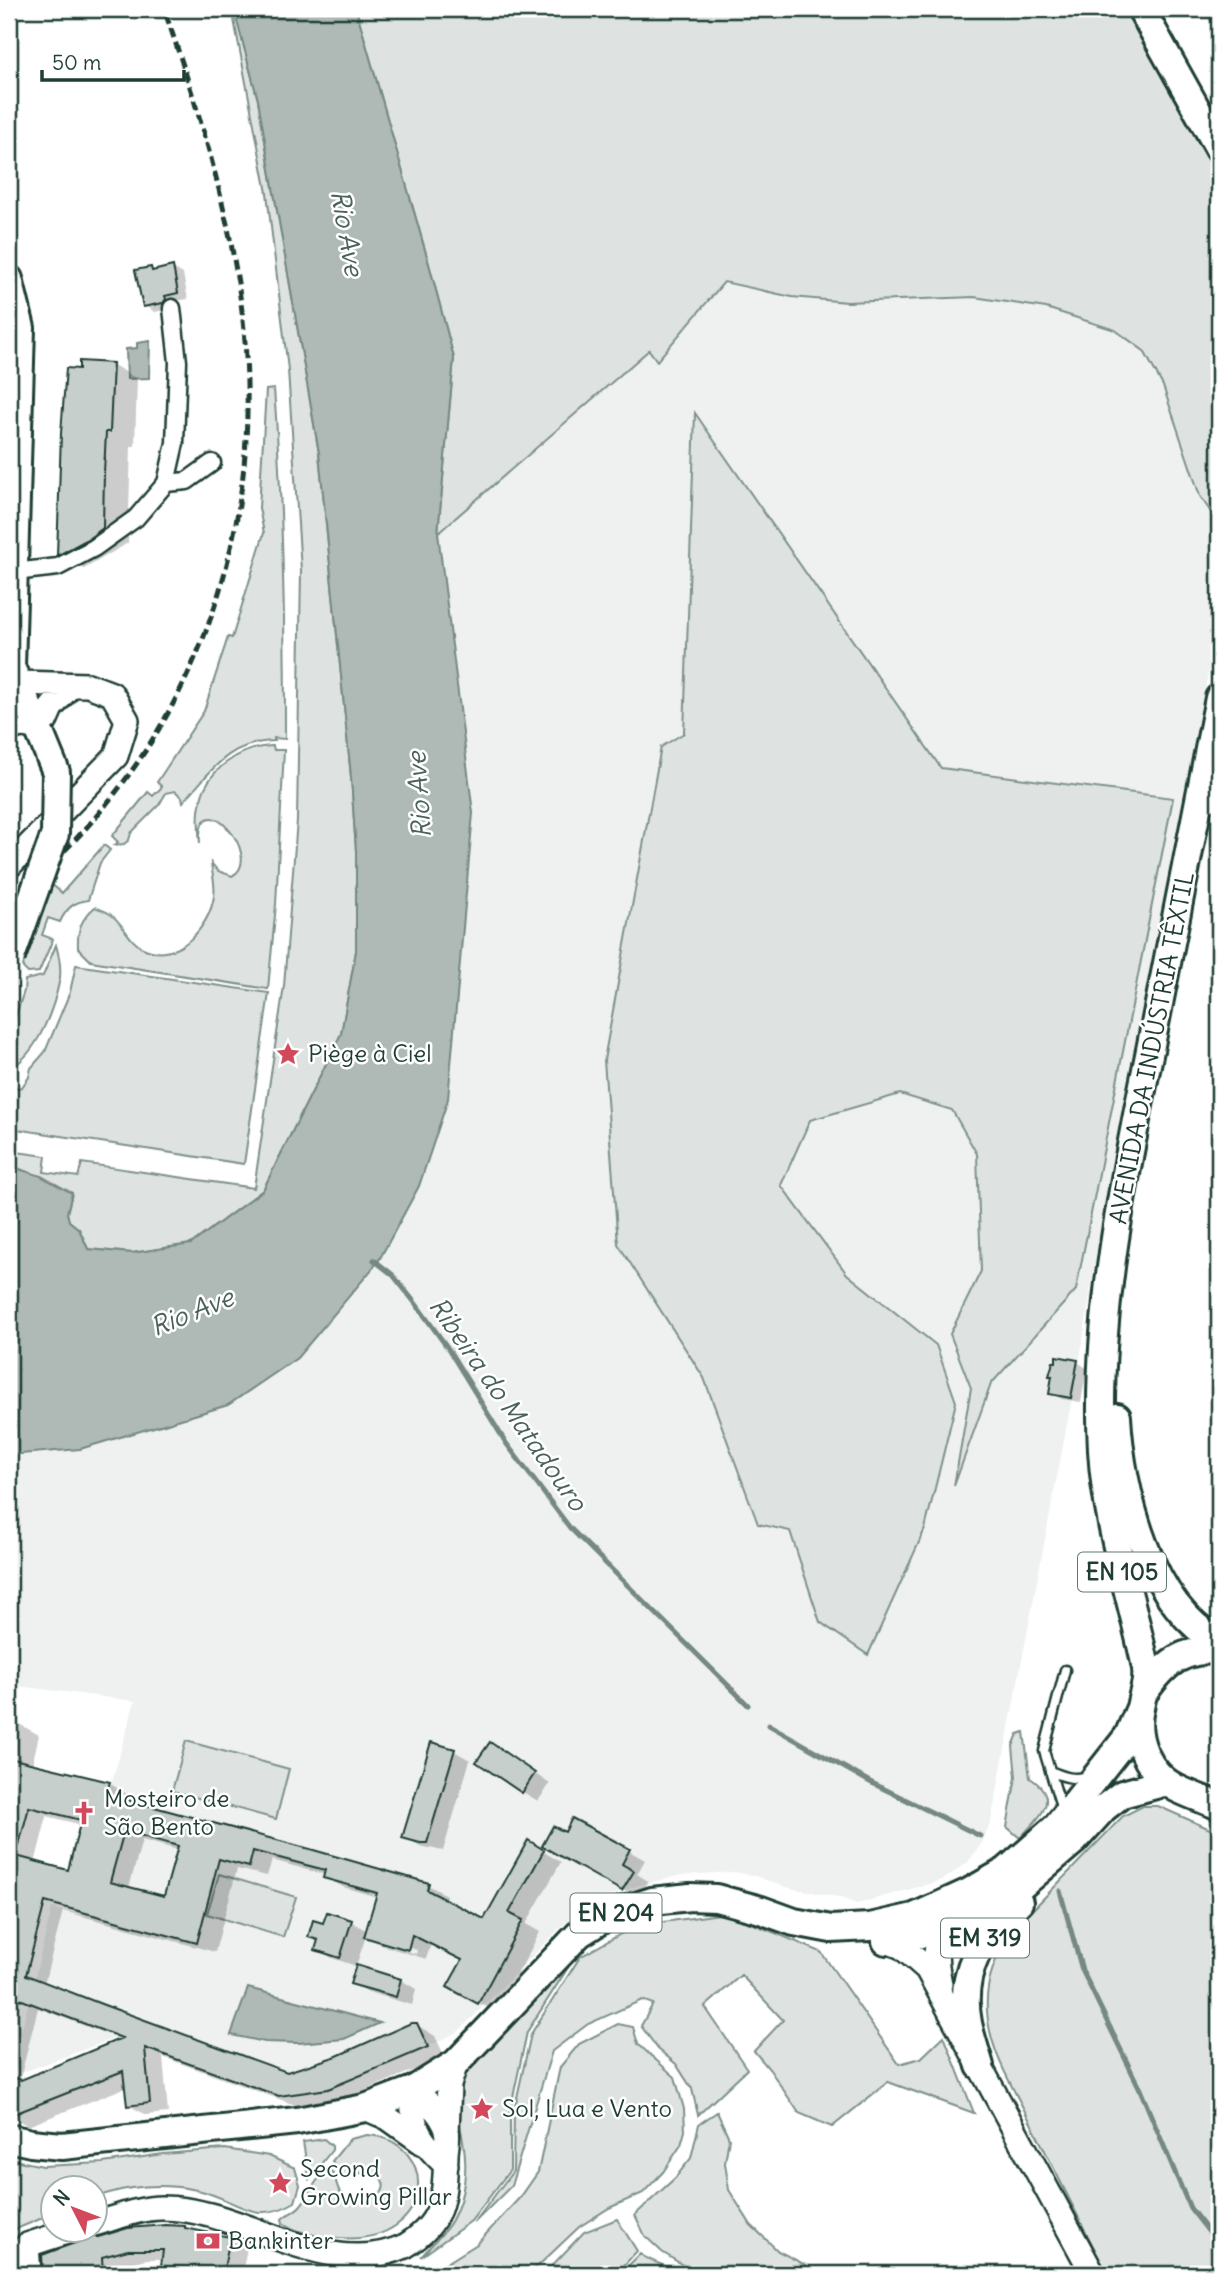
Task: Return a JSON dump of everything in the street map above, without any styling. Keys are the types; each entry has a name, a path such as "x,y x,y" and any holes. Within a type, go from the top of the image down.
{"main road":[{"path":"1141,9 1219,149"},
{"path":"9,279 21,328 11,618 13,677 57,772 54,834 10,959"},
{"name":"AVENIDA DA INDÚSTRIA TÊXTIL","path":"1111,1275 1120,1198 1208,803 1219,698"},
{"name":"EN 105","path":"1111,1275 1115,1305 1118,1437 1133,1510 1152,1564 1173,1601 1205,1635 1219,1643"},
{"name":"EN 105","path":"1111,1275 1101,1391 1102,1452 1114,1535 1147,1678 1138,1732 1144,1754 1157,1773 1174,1787 1207,1796 1219,1807"},
{"path":"1142,1700 1159,1671 1179,1657 1201,1650 1219,1650"},
{"name":"EN 204","path":"9,2138 62,2146 297,2121 365,2108 413,2090 456,2063 579,1934 610,1915 652,1901 703,1898 739,1903 852,1938 886,1941 942,1928 980,1913 1014,1892 1066,1833 1107,1762 1128,1736 1142,1700"},
{"name":"EN 204","path":"831,1930 898,1922 958,1897 1006,1871 1122,1794 1167,1782"},
{"name":"EM 319","path":"980,2066 968,2023 966,2003 972,1962 985,1937 999,1919 1038,1886 1066,1833"}],"street":[{"path":"14,572 58,566 94,548 136,518 166,483 175,443 178,362 172,308"},
{"path":"166,483 187,481 212,463"},
{"path":"9,866 116,756 127,720 113,694 88,685 13,677"},
{"path":"9,735 25,727 40,733 51,708 71,685"},
{"path":"942,1928 935,1950 943,1997"},
{"name":"EM 319","path":"886,1941 902,1947 927,1969 1093,2274"},
{"path":"108,2220 161,2208 203,2214 314,2257 353,2262 389,2256 419,2237 439,2214 446,2165 449,2085 456,2063"},
{"path":"413,2090 431,2104 447,2131"},
{"path":"413,2090 411,2111 423,2143"},
{"path":"365,2108 388,2118 423,2143 446,2165"},
{"path":"29,2274 18,2247 38,2241"}],"lane":[{"path":"1065,1670 1044,1751 1060,1802 1066,1833"},
{"path":"1050,1771 1065,1777 1081,1778 1107,1762"}],"shaded area":[{"path":"232,9 258,100 319,453 351,777 356,851 356,951 341,1034 263,1190 191,1244 132,1253 88,1249 79,1229 69,1221 67,1213 72,1193 12,1165 9,1166 9,1151 46,1156 44,1172 78,1177 82,1163 254,1188 284,986 297,820 301,570 288,370 267,193"},
{"path":"356,9 1125,9 1219,178 1219,524 1200,496 1163,386 1144,351 1115,330 1046,308 974,297 847,302 792,297 724,282 657,361 649,350 438,533 454,358"},
{"path":"724,282 792,297 847,302 974,297 1046,308 1115,330 1144,351 1163,386 1200,496 1219,524 1219,617 1097,1248 1083,1341 991,1822 982,1843 968,1862 943,1880 857,1904 735,1872 681,1875 637,1886 608,1897 565,1923 459,2031 328,2089 279,2096 115,2038 23,2072 12,2069 52,1908 85,1916 117,1795 109,1792 135,1701 9,1685 9,1455 80,1449 378,1262 419,1186 448,1099 473,813 438,533 649,350 658,361"},
{"path":"274,389 283,564 285,739 274,738 274,741 244,747 232,753 212,769 183,802 182,797 175,791 166,793 159,805 131,833 129,840 115,845 118,842 112,836 148,792 153,796 162,787 157,782 204,711 228,637 232,638 264,533 259,508 266,390"},
{"path":"695,413 941,768 1173,798 1076,1290 991,1384 954,1486 971,1388 950,1334 981,1271 977,1154 952,1110 900,1094 810,1120 781,1185 847,1274 936,1345 956,1402 925,1529 868,1655 820,1622 790,1531 758,1524 704,1378 618,1244 604,1060 661,747 684,733"},
{"path":"273,746 274,750 284,750 276,904 268,989 91,961 78,948 78,936 83,920 95,907 115,918 139,946 157,952 180,947 199,930 214,896 211,863 218,871 232,876 241,866 241,854 236,840 218,820 208,818 202,826 200,844 198,824 203,792 209,781 226,763 248,751"},
{"path":"104,845 110,850 100,863 88,900 71,907 60,922 48,918 42,935 53,939 39,972 28,973 23,968 24,960 50,883 62,893"},
{"path":"56,945 60,978 49,1017 28,1053 9,1069 9,1036 25,980 43,976"},
{"path":"76,965 269,993 244,1164 9,1128 9,1080 17,1088 22,1087 31,1068 45,1052 70,992"},
{"path":"1024,1732 1030,1778 1045,1793 1046,1801 1040,1816 1020,1838 1007,1827 1016,1777 1013,1746 1018,1734"},
{"path":"186,1741 289,1769 276,1819 172,1791"},
{"path":"1143,1806 1158,1806 1219,1831 1219,2274 1107,2274 997,2055 989,2025 987,1999 990,1978 1001,1948 1013,1930 1123,1816"},
{"path":"219,1874 296,1897 283,1937 207,1914"},
{"path":"727,1913 821,1952 899,2064 921,2058 944,2036 974,2113 888,2082 832,2127 799,2113 754,2051 783,2020 741,1975 705,2007 747,2069 698,2115 692,2089 676,2064 658,2049 641,2026 653,2004 642,2000 588,2024 552,2051 511,2186 474,2223 513,2171 514,2111 531,2034 580,1957 635,1926"},
{"path":"576,1955 527,2032 510,2111 510,2170 471,2221 421,2257 449,2225 463,2191 465,2161 458,2098 464,2072"},
{"path":"618,2024 633,2027 638,2044 675,2077 684,2109 685,2131 681,2145 663,2172 643,2193 609,2208 579,2227 526,2274 431,2273 477,2244 522,2195 538,2172 560,2067 579,2044"},
{"path":"717,2112 729,2138 725,2163 729,2190 751,2225 778,2251 823,2274 697,2274 662,2252 645,2236 635,2215 675,2178 691,2158 699,2124"},
{"path":"367,2135 391,2141 408,2154 416,2172 418,2191 410,2210 395,2226 371,2236 339,2238 317,2236 283,2223 282,2219 304,2202 317,2181 330,2170 340,2192 346,2197 359,2200 380,2194 383,2184 380,2177 362,2173 344,2179 332,2161 350,2139"},
{"path":"324,2139 332,2146 332,2150 309,2179 303,2142"},
{"path":"225,2149 269,2156 295,2168 300,2185 295,2202 280,2209 256,2212 211,2194 184,2188 158,2186 108,2194 108,2174 38,2174 38,2220 9,2232 9,2159 43,2166 103,2163 163,2154"},
{"path":"617,2219 637,2251 616,2274 605,2274 601,2266 590,2267 585,2274 579,2274 579,2271 576,2274 544,2274 584,2232"},
{"path":"640,2254 650,2260 682,2274 620,2274"}],"water":[{"name":"Rio Ave","path":"234,9 356,9 454,358 438,533 473,813 448,1099 419,1186 378,1262 297,1358 228,1405 80,1449 9,1455 9,1166 41,1176 72,1193 67,1213 69,1221 79,1229 88,1249 132,1253 191,1244 263,1190 341,1034 356,951 356,851 351,777 319,453 258,100"},
{"path":"150,341 149,378 127,379 126,349 137,348 137,343"},
{"path":"248,1988 380,2023 344,2039 298,2043 265,2042 231,2035"}],"building":[{"path":"173,266 178,293 165,296 163,303 143,307 135,270 151,267 152,271"},
{"path":"79,361 113,363 110,432 106,432 103,528 57,556 66,368 79,369"},
{"path":"1056,1356 1078,1360 1071,1398 1049,1394 1052,1376 1049,1376"},
{"path":"431,1742 455,1749 427,1843 420,1843 402,1838"},
{"path":"490,1742 535,1773 522,1793 476,1762"},
{"path":"9,1758 110,1782 106,1794 429,1883 427,1890 484,1919 528,1840 544,1850 509,1913 523,1920 478,2004 447,1987 462,1960 412,1935 408,1950 364,1937 377,1893 323,1878 325,1870 253,1851 249,1867 219,1859 197,1943 45,1902 26,1975 287,2072 337,2056 411,2023 417,2023 428,2047 328,2089 279,2096 145,2048 150,2103 127,2106 123,2071 9,2116 9,2076 21,2080 122,2038 9,1995","holes":["29,1807 81,1820 68,1870 16,1856","124,1831 178,1846 164,1896 110,1882"]},
{"path":"572,1818 630,1849 622,1864 634,1871 622,1891 542,1846 553,1826 565,1832"},
{"path":"327,1912 352,1920 340,1958 315,1950 318,1940 308,1937 313,1920 323,1923"},
{"path":"356,1965 401,1979 396,1997 350,1984"},
{"path":"185,2226 230,2237 223,2274 160,2274 163,2250 128,2250 102,2257 103,2274 43,2274 42,2255 71,2244 108,2244 108,2234 128,2228"}],"waterway":[{"name":"Ribeira do Matadouro","path":"374,1260 393,1275 416,1304 447,1347 506,1443 570,1528 748,1705"},
{"name":"Ribeira do Matadouro","path":"769,1725 870,1782 980,1836"},
{"name":"Ribeira do Matadouro","path":"1060,1891 1082,1970 1139,2087 1190,2208 1219,2245"}],"railway":[{"path":"9,901 72,843 126,779 169,711 204,638 228,560 242,480 247,397 242,311 236,272 211,158 164,9"}],"place":[{"name":"Piège à Ciel","path":"288,1054"},
{"name":"Mosteiro de São Bento","path":"84,1813"},
{"name":"Sol, Lua e Vento","path":"482,2109"},
{"name":"Second Growing Pillar","path":"280,2183"},
{"name":"Bankinter","path":"208,2241"}]}
